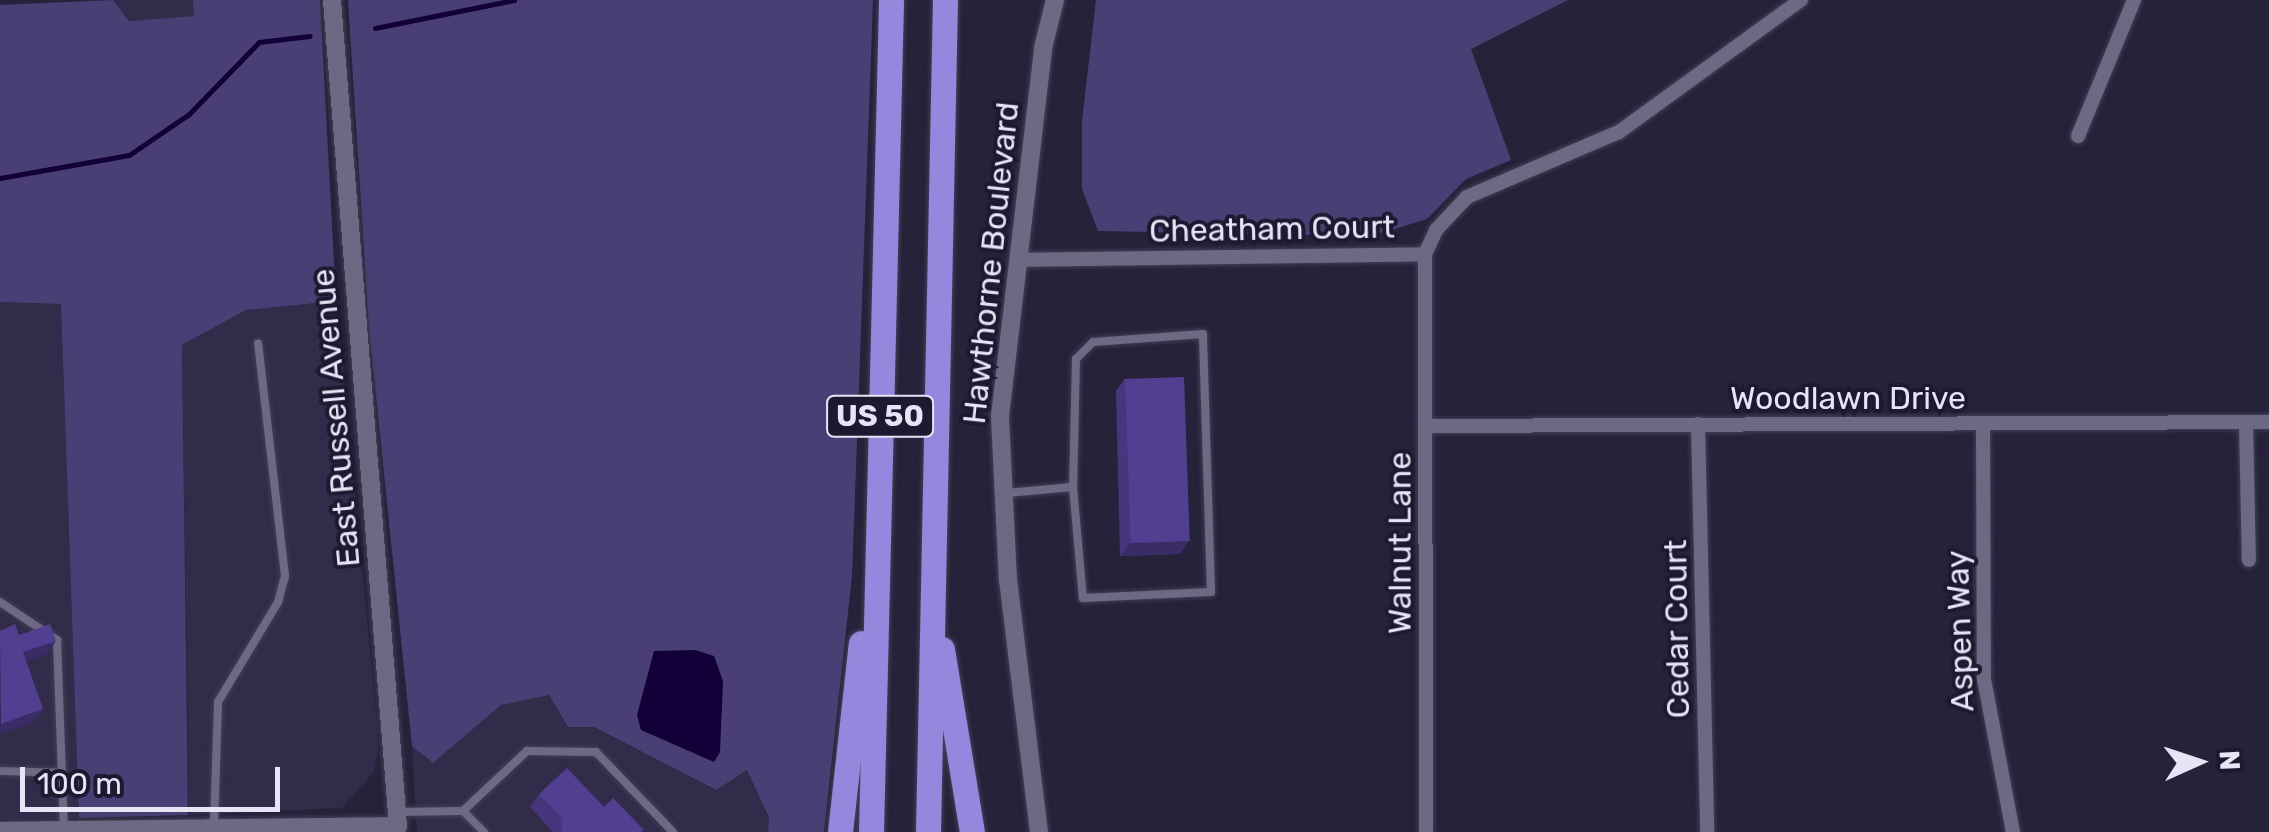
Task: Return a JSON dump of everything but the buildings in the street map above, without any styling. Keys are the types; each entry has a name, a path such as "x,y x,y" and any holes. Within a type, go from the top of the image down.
{"highway":[{"name":"US 50","path":"872,832 890,0"},
{"name":"US 50","path":"928,832 945,0"},
{"path":"840,832 878,499"},
{"path":"932,596 972,832"}],"street":[{"name":"East Russell Avenue","path":"332,0 398,823"},
{"name":"Hawthorne Boulevard","path":"1039,832 1002,493 1002,377 1055,0"},
{"name":"Cheatham Court","path":"1018,260 1425,254 1436,230 1467,198 1618,132 1801,0"},
{"path":"2078,136 2134,0"},
{"name":"Walnut Lane","path":"1425,254 1426,832"},
{"path":"2246,422 2249,560"},
{"name":"Woodlawn Drive","path":"1426,426 2269,422"},
{"name":"Cedar Court","path":"1698,424 1706,832"},
{"name":"Aspen Way","path":"1983,426 1984,679 2013,832"},
{"path":"0,831 303,830 398,823"}],"lane":[{"path":"1203,334 1211,592 1083,598 1072,487 1076,359 1093,342 1203,334"},
{"path":"214,829 218,702 278,602 284,576 258,344"},
{"path":"1002,493 1072,487"},
{"path":"0,602 56,640 64,830"},
{"path":"398,823 463,810 527,751 596,752 673,832"},
{"path":"0,770 62,772"},
{"path":"463,810 484,832"}],"shaded area":[{"path":"113,0 193,0 194,16 129,21"},
{"path":"113,0 129,21 194,16 193,0 320,0 336,301 246,310 182,345 188,815 79,818 61,304 0,302 0,5"},
{"path":"348,0 873,0 852,576 824,832 768,832 769,818 747,770 716,790 594,727 568,727 549,695 501,705 433,763 412,746 369,328"},
{"path":"1096,0 1568,0 1471,49 1511,160 1466,179 1427,219 1372,236 1098,231 1082,189 1082,121"},
{"path":"336,301 379,744 374,772 342,808 189,815 182,345 246,310"},
{"path":"0,302 61,304 79,818 0,819"},
{"path":"695,650 714,656 723,681 720,752 714,762 641,730 637,715 654,651"},
{"path":"549,695 568,727 593,727 715,790 747,770 769,819 768,832 417,832 412,746 433,763 501,705"}],"waterway":[{"path":"375,28 514,0"},
{"path":"0,178 129,155 189,114 259,42 310,36"}]}
